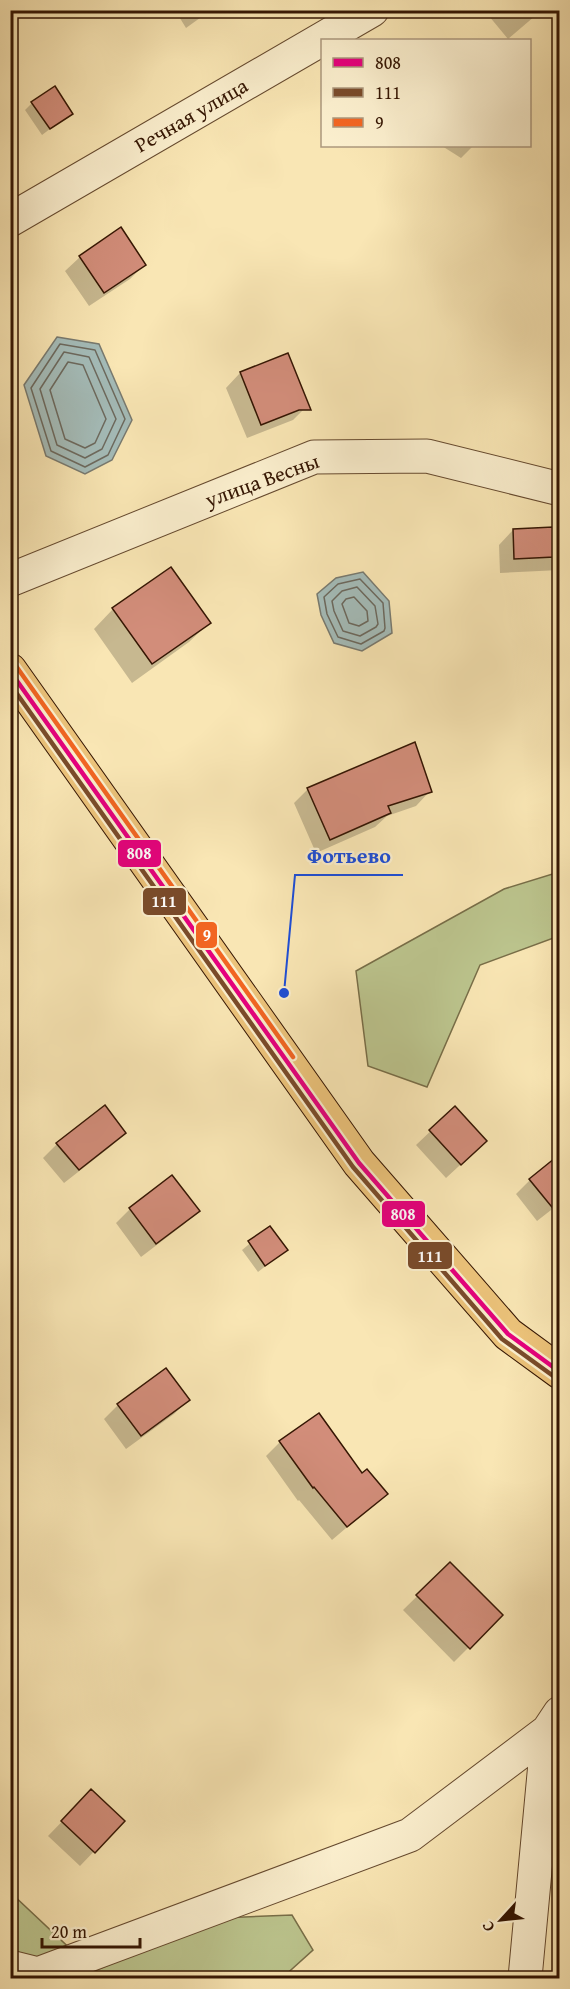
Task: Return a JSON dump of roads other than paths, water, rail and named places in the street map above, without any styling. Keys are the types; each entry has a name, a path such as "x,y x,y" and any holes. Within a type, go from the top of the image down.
{"main road":[{"path":"10,670 359,1162 508,1334 560,1372"}],"street":[{"name":"Речная улица","path":"322,39 372,10"},
{"name":"Речная улица","path":"10,220 321,40"},
{"name":"улица Весны","path":"10,580 314,457 427,456 560,489"},
{"path":"10,1967 38,1974 410,1835 554,1722"},
{"path":"525,1978 554,1722"}],"water":[{"path":"57,337 99,344 132,420 112,460 85,474 46,456 24,385"},
{"path":"363,572 389,601 392,633 362,651 334,643 321,615 317,594 336,578"}],"place":[{"name":"Фотьево","path":"284,993"}]}
